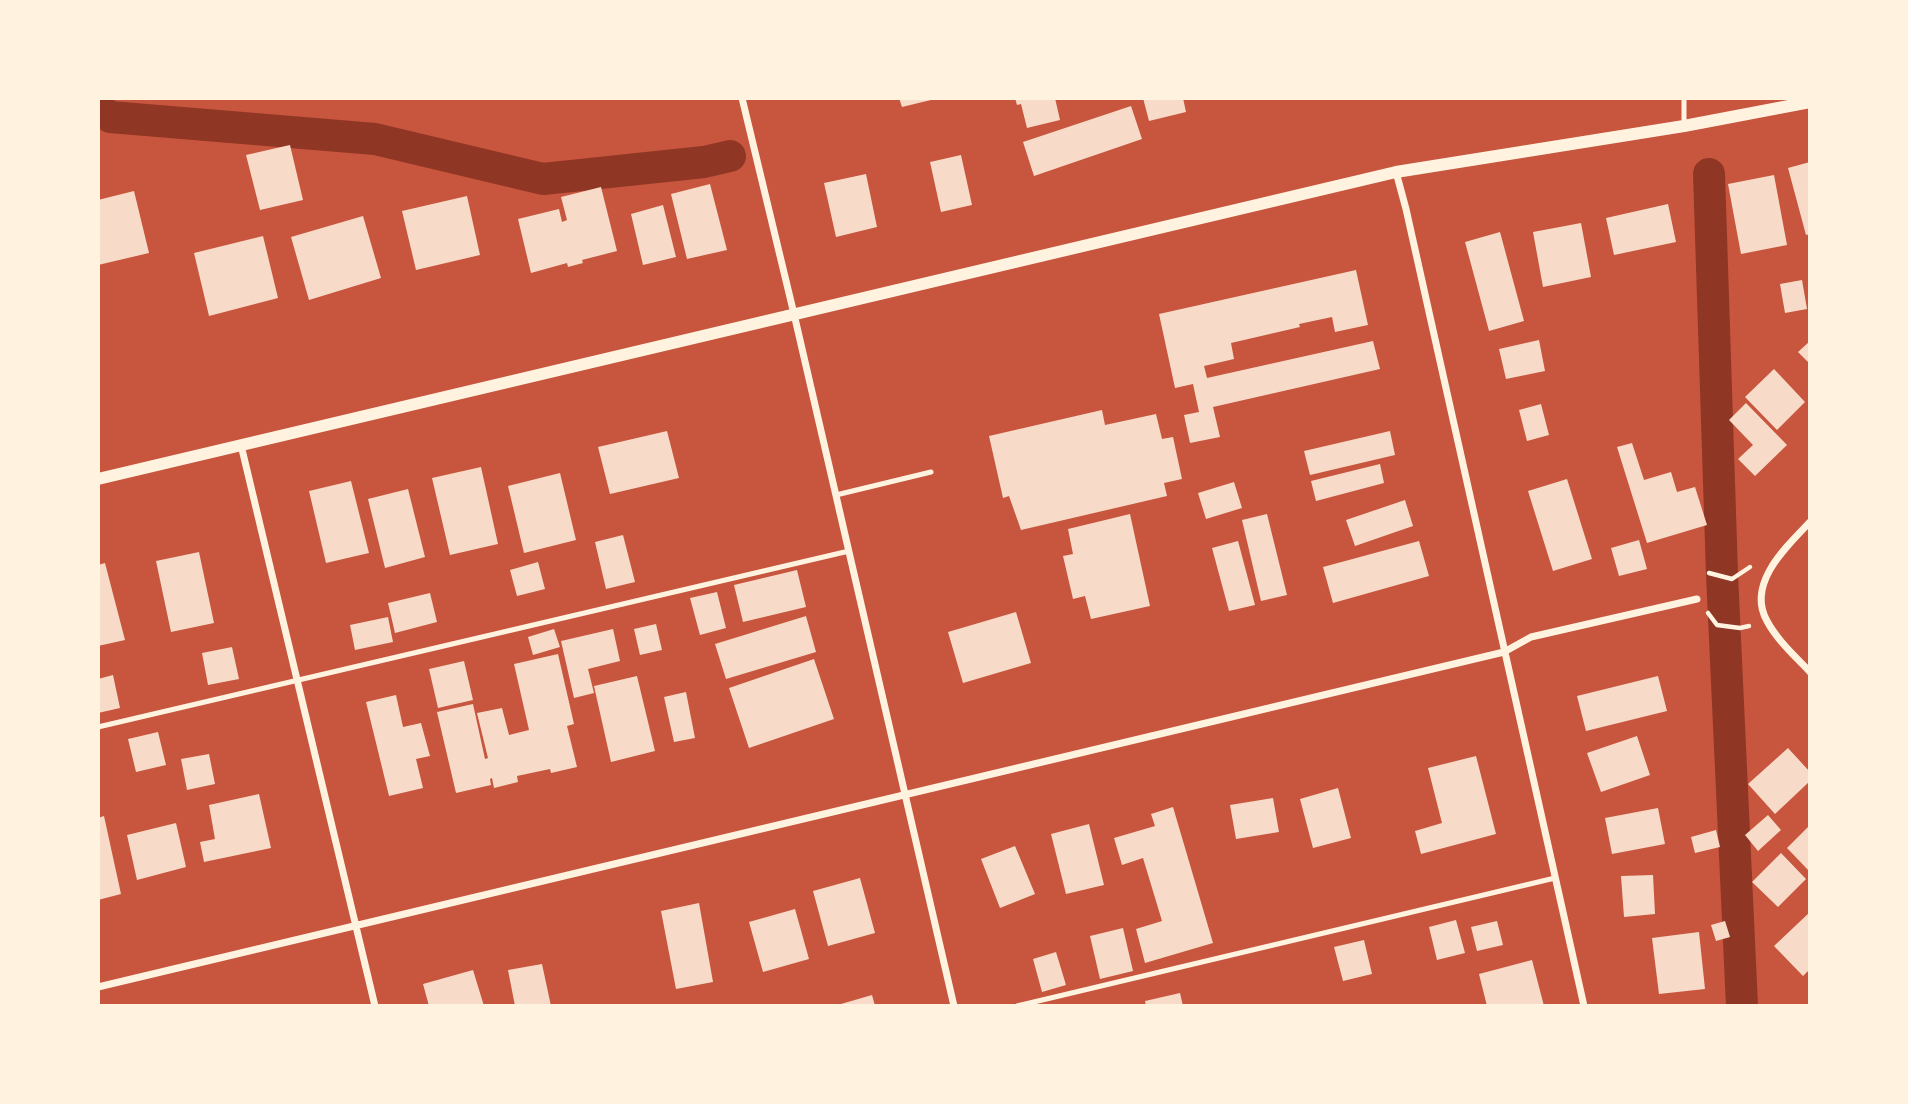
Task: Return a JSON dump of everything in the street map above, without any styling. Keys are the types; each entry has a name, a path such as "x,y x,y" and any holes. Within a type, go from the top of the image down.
{"street":[{"path":"742,98 954,1006"},
{"path":"98,478 1396,172 1684,126 1810,102"},
{"path":"1396,172 1584,1006"},
{"path":"241,445 375,1006"},
{"path":"1810,522 1774,562 1763,585 1760,604 1767,622 1784,645 1810,672"},
{"path":"98,987 1504,652 1531,637 1697,599"}],"lane":[{"path":"1684,98 1684,126"},
{"path":"836,495 931,472"},
{"path":"98,727 849,551"},
{"path":"1017,1006 1555,878"}],"path":[{"path":"1709,573 1732,579"},
{"path":"1717,625 1740,628"}],"building":[{"path":"899,98 935,98 935,99 902,107"},
{"path":"1015,98 1055,98 1060,120 1027,128 1021,104 1017,105"},
{"path":"1143,98 1183,98 1186,112 1149,121"},
{"path":"1131,106 1142,139 1034,176 1023,142"},
{"path":"290,145 303,200 260,210 246,155"},
{"path":"961,155 972,205 941,212 930,162"},
{"path":"1810,162 1810,234 1806,235 1788,168"},
{"path":"866,174 877,227 836,237 824,183"},
{"path":"1774,175 1787,245 1741,254 1728,184"},
{"path":"710,184 727,250 687,259 671,194"},
{"path":"601,187 617,251 582,260 583,263 568,267 567,263 531,273 518,219 559,209 562,222 567,220 561,197"},
{"path":"134,191 149,253 98,265 98,200"},
{"path":"467,196 480,255 416,270 402,211"},
{"path":"1668,204 1676,242 1614,255 1606,218"},
{"path":"663,205 676,257 643,265 631,214"},
{"path":"363,216 381,278 309,300 291,237"},
{"path":"1581,223 1591,277 1543,287 1533,232"},
{"path":"1500,232 1524,321 1489,331 1465,242"},
{"path":"263,236 278,298 209,316 194,253"},
{"path":"1356,270 1368,325 1335,332 1332,317 1299,324 1300,327 1231,343 1234,359 1204,366 1207,378 1373,341 1380,369 1213,407 1220,437 1190,443 1184,415 1199,412 1193,384 1175,388 1159,314"},
{"path":"1802,280 1807,309 1785,313 1780,284"},
{"path":"1539,340 1545,371 1506,379 1499,349"},
{"path":"1810,341 1810,364 1798,352"},
{"path":"1774,369 1805,402 1777,430 1745,397"},
{"path":"1746,403 1787,445 1755,476 1738,459 1753,445 1729,420"},
{"path":"1541,404 1549,435 1527,441 1519,410"},
{"path":"1102,410 1105,425 1156,414 1162,439 1173,437 1182,479 1164,483 1167,496 1021,530 1009,496 1003,498 989,436"},
{"path":"667,431 679,478 610,494 598,447"},
{"path":"1390,431 1395,455 1310,475 1304,451"},
{"path":"1632,443 1644,480 1671,472 1677,492 1695,487 1707,525 1647,543 1617,447"},
{"path":"1380,464 1384,483 1316,501 1311,481"},
{"path":"481,467 498,544 450,555 432,478"},
{"path":"560,473 576,540 524,553 508,486"},
{"path":"1567,479 1592,559 1553,571 1528,491"},
{"path":"351,481 369,553 326,563 309,491"},
{"path":"1234,482 1242,508 1206,519 1198,493"},
{"path":"408,489 425,557 385,568 368,499"},
{"path":"1405,500 1413,526 1355,546 1346,520"},
{"path":"1130,514 1150,606 1091,619 1085,596 1073,599 1063,556 1073,554 1068,529"},
{"path":"1267,514 1287,595 1261,601 1242,520"},
{"path":"623,535 635,582 606,589 595,542"},
{"path":"1639,540 1647,569 1619,576 1611,548"},
{"path":"1238,541 1255,605 1229,611 1212,548"},
{"path":"1419,541 1429,576 1333,603 1323,567"},
{"path":"199,552 214,623 171,632 156,561"},
{"path":"538,562 545,589 517,596 510,570"},
{"path":"105,563 125,640 98,646 98,565"},
{"path":"797,570 806,607 743,622 734,585"},
{"path":"717,592 726,628 700,635 690,598"},
{"path":"430,593 437,622 395,633 388,603"},
{"path":"1016,612 1031,663 963,683 948,632"},
{"path":"806,616 816,652 726,679 715,644"},
{"path":"388,617 393,642 355,650 350,625"},
{"path":"656,624 662,650 640,655 634,629"},
{"path":"554,629 560,647 533,655 528,637"},
{"path":"613,629 620,661 588,669 594,693 574,698 561,641"},
{"path":"232,647 239,679 208,685 202,653"},
{"path":"558,654 574,724 567,726 577,767 517,776 518,782 494,788 492,778 491,785 456,793 437,712 473,704 485,759 488,758 477,713 502,708 509,735 529,730 514,664"},
{"path":"814,659 834,719 749,748 729,688"},
{"path":"464,661 473,700 438,708 429,669"},
{"path":"113,675 120,708 98,713 98,679"},
{"path":"637,676 655,751 611,762 594,686"},
{"path":"1658,676 1667,711 1586,731 1577,696"},
{"path":"686,692 695,738 674,742 664,697"},
{"path":"396,695 403,727 421,723 430,756 416,759 423,788 389,796 366,702"},
{"path":"158,732 166,765 136,772 128,739"},
{"path":"1637,736 1650,775 1601,792 1587,753"},
{"path":"1788,748 1810,772 1810,781 1775,814 1748,784"},
{"path":"209,754 215,784 187,790 181,759"},
{"path":"1476,756 1496,834 1421,854 1415,831 1442,823 1428,768"},
{"path":"1338,788 1351,838 1313,848 1300,799"},
{"path":"259,794 271,848 204,862 200,842 215,839 209,805"},
{"path":"1273,798 1279,832 1236,839 1230,805"},
{"path":"1173,807 1213,943 1145,963 1136,929 1162,921 1143,858 1122,865 1114,838 1155,826 1151,814"},
{"path":"1658,808 1665,844 1612,854 1605,818"},
{"path":"1768,815 1781,830 1758,851 1745,835"},
{"path":"104,816 121,894 98,900 98,818"},
{"path":"176,823 186,867 137,880 127,835"},
{"path":"1089,824 1104,885 1066,894 1051,834"},
{"path":"1810,825 1810,872 1787,848"},
{"path":"1716,830 1720,847 1695,853 1691,837"},
{"path":"1015,846 1035,894 1000,908 981,859"},
{"path":"1781,853 1806,879 1778,907 1752,882"},
{"path":"1653,875 1655,914 1624,917 1621,876"},
{"path":"860,878 875,933 828,946 813,891"},
{"path":"699,903 713,982 676,989 661,911"},
{"path":"795,909 809,959 763,972 749,922"},
{"path":"1810,912 1810,969 1803,976 1774,946"},
{"path":"1456,920 1465,953 1437,960 1429,927"},
{"path":"1497,921 1503,945 1477,951 1471,927"},
{"path":"1725,921 1730,937 1716,941 1711,925"},
{"path":"1123,928 1133,971 1100,979 1090,936"},
{"path":"1699,932 1705,989 1659,994 1652,938"},
{"path":"1364,940 1372,974 1343,981 1334,947"},
{"path":"1056,952 1066,985 1042,992 1033,959"},
{"path":"1532,960 1544,1006 1487,1006 1479,974"},
{"path":"542,964 551,1006 515,1006 508,970"},
{"path":"473,970 484,1006 429,1006 423,984"},
{"path":"1180,993 1183,1006 1146,1006 1145,1001"},
{"path":"872,995 875,1006 841,1004"}],"waterway":[{"path":"98,108 110,117 375,139 543,179 704,162 730,156"},
{"path":"1709,174 1722,574 1742,1006"}]}
